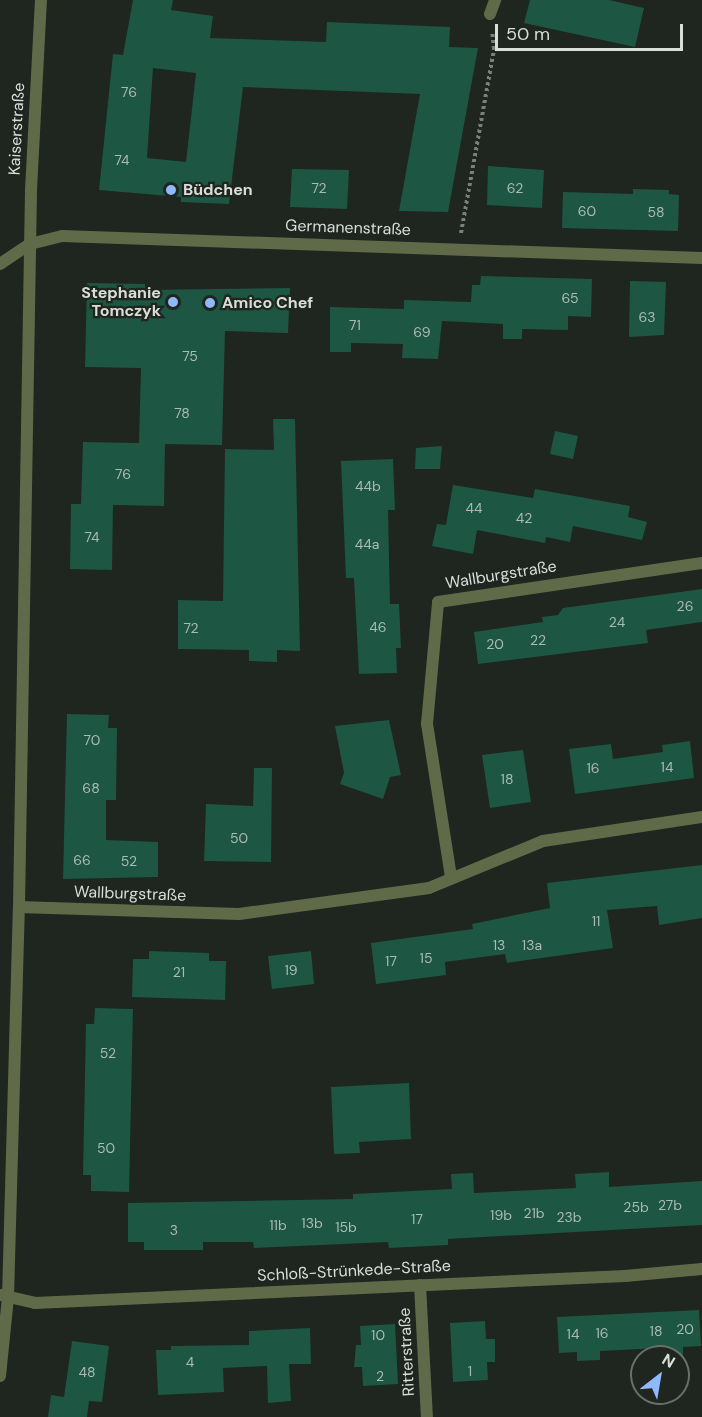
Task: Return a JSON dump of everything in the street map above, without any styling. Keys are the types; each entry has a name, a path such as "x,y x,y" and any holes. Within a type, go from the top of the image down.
{"street":[{"name":"Kaiserstraße","path":"0,1376 19,907 30,244 41,0"},
{"path":"490,14 495,0"},
{"name":"Germanenstraße","path":"0,264 30,244 62,236 702,258"},
{"name":"Wallburgstraße","path":"451,877 427,724 438,602 702,563"},
{"name":"Wallburgstraße","path":"19,907 239,914 429,888 543,841 702,818"},
{"name":"Schloß-Strünkede-Straße","path":"4,1296 35,1303 625,1276 702,1269"},
{"name":"Ritterstraße","path":"420,1285 427,1417"}],"path":[{"path":"459,249 494,48 490,14"}],"building":[{"path":"133,0 173,0 171,10 213,16 210,38 326,42 327,22 450,27 449,47 478,48 448,212 399,211 420,94 243,87 229,204 181,202 181,197 99,190 113,54 123,55","holes":["153,68 196,73 186,162 147,158"]},
{"path":"530,0 609,0 644,8 635,47 524,23"},
{"path":"488,166 544,170 542,208 487,205"},
{"path":"292,169 349,170 347,209 290,207"},
{"path":"633,189 669,190 669,194 679,195 678,231 562,228 563,192 633,194"},
{"path":"481,276 592,279 591,317 568,316 568,330 522,329 522,339 503,339 503,324 442,321 438,359 402,358 403,344 351,343 351,352 330,352 330,307 404,309 404,300 471,302 472,285 480,285"},
{"path":"630,281 666,282 664,335 629,337"},
{"path":"87,283 145,284 145,290 290,288 288,333 225,331 222,445 165,444 164,506 113,505 112,570 70,569 71,504 81,504 83,442 139,443 141,368 85,367"},
{"path":"273,419 295,419 300,651 277,650 277,662 249,661 249,650 178,649 178,600 223,601 225,449 274,450"},
{"path":"555,431 578,436 573,459 550,454"},
{"path":"442,446 440,469 415,469 416,448"},
{"path":"393,459 395,510 388,510 390,604 399,604 401,648 396,648 397,673 359,674 354,578 346,578 341,461"},
{"path":"453,485 533,498 535,489 630,506 628,517 647,522 642,540 573,526 570,542 546,537 545,543 477,530 473,554 432,546 437,524 446,525"},
{"path":"702,589 702,622 646,630 648,643 478,664 474,632 543,622 542,617 558,615 563,608"},
{"path":"67,714 109,715 108,728 117,728 116,800 106,800 106,840 158,842 158,877 63,879"},
{"path":"389,720 401,775 390,777 383,799 340,784 344,773 335,726"},
{"path":"690,741 694,778 575,794 569,749 611,744 613,759 663,752 662,745"},
{"path":"523,750 531,802 490,808 482,755"},
{"path":"254,768 272,768 271,862 204,861 206,804 253,806"},
{"path":"702,865 702,918 659,925 657,906 607,910 613,948 507,963 505,954 445,962 446,975 376,984 371,943 473,929 472,924 550,908 547,883"},
{"path":"149,951 209,953 209,961 226,961 225,1000 132,997 133,959 149,959"},
{"path":"311,951 314,984 272,989 268,956"},
{"path":"95,1008 133,1009 129,1192 91,1191 91,1175 83,1175 86,1024 94,1024"},
{"path":"409,1083 411,1139 359,1142 360,1153 334,1154 331,1087"},
{"path":"609,1172 609,1187 702,1181 702,1225 448,1239 448,1245 389,1248 388,1242 254,1248 253,1242 203,1242 203,1250 144,1250 144,1242 128,1242 128,1203 353,1199 353,1194 452,1189 451,1174 473,1173 474,1193 576,1188 575,1174"},
{"path":"699,1310 701,1346 630,1345 630,1350 600,1351 600,1360 577,1361 577,1352 559,1353 557,1317"},
{"path":"485,1321 486,1339 495,1339 495,1362 487,1362 488,1380 453,1382 450,1323"},
{"path":"395,1324 398,1384 363,1386 362,1367 354,1367 356,1345 361,1345 360,1326"},
{"path":"310,1328 311,1364 289,1364 291,1401 268,1403 267,1366 223,1368 224,1392 158,1395 156,1350 171,1350 171,1346 249,1345 249,1331"},
{"path":"72,1341 109,1346 102,1402 89,1401 87,1417 48,1417 51,1395 64,1397"}],"place":[{"name":"Büdchen","path":"171,190"},
{"name":"Stephanie Tomczyk","path":"173,302"},
{"name":"Amico Chef","path":"210,303"}]}
